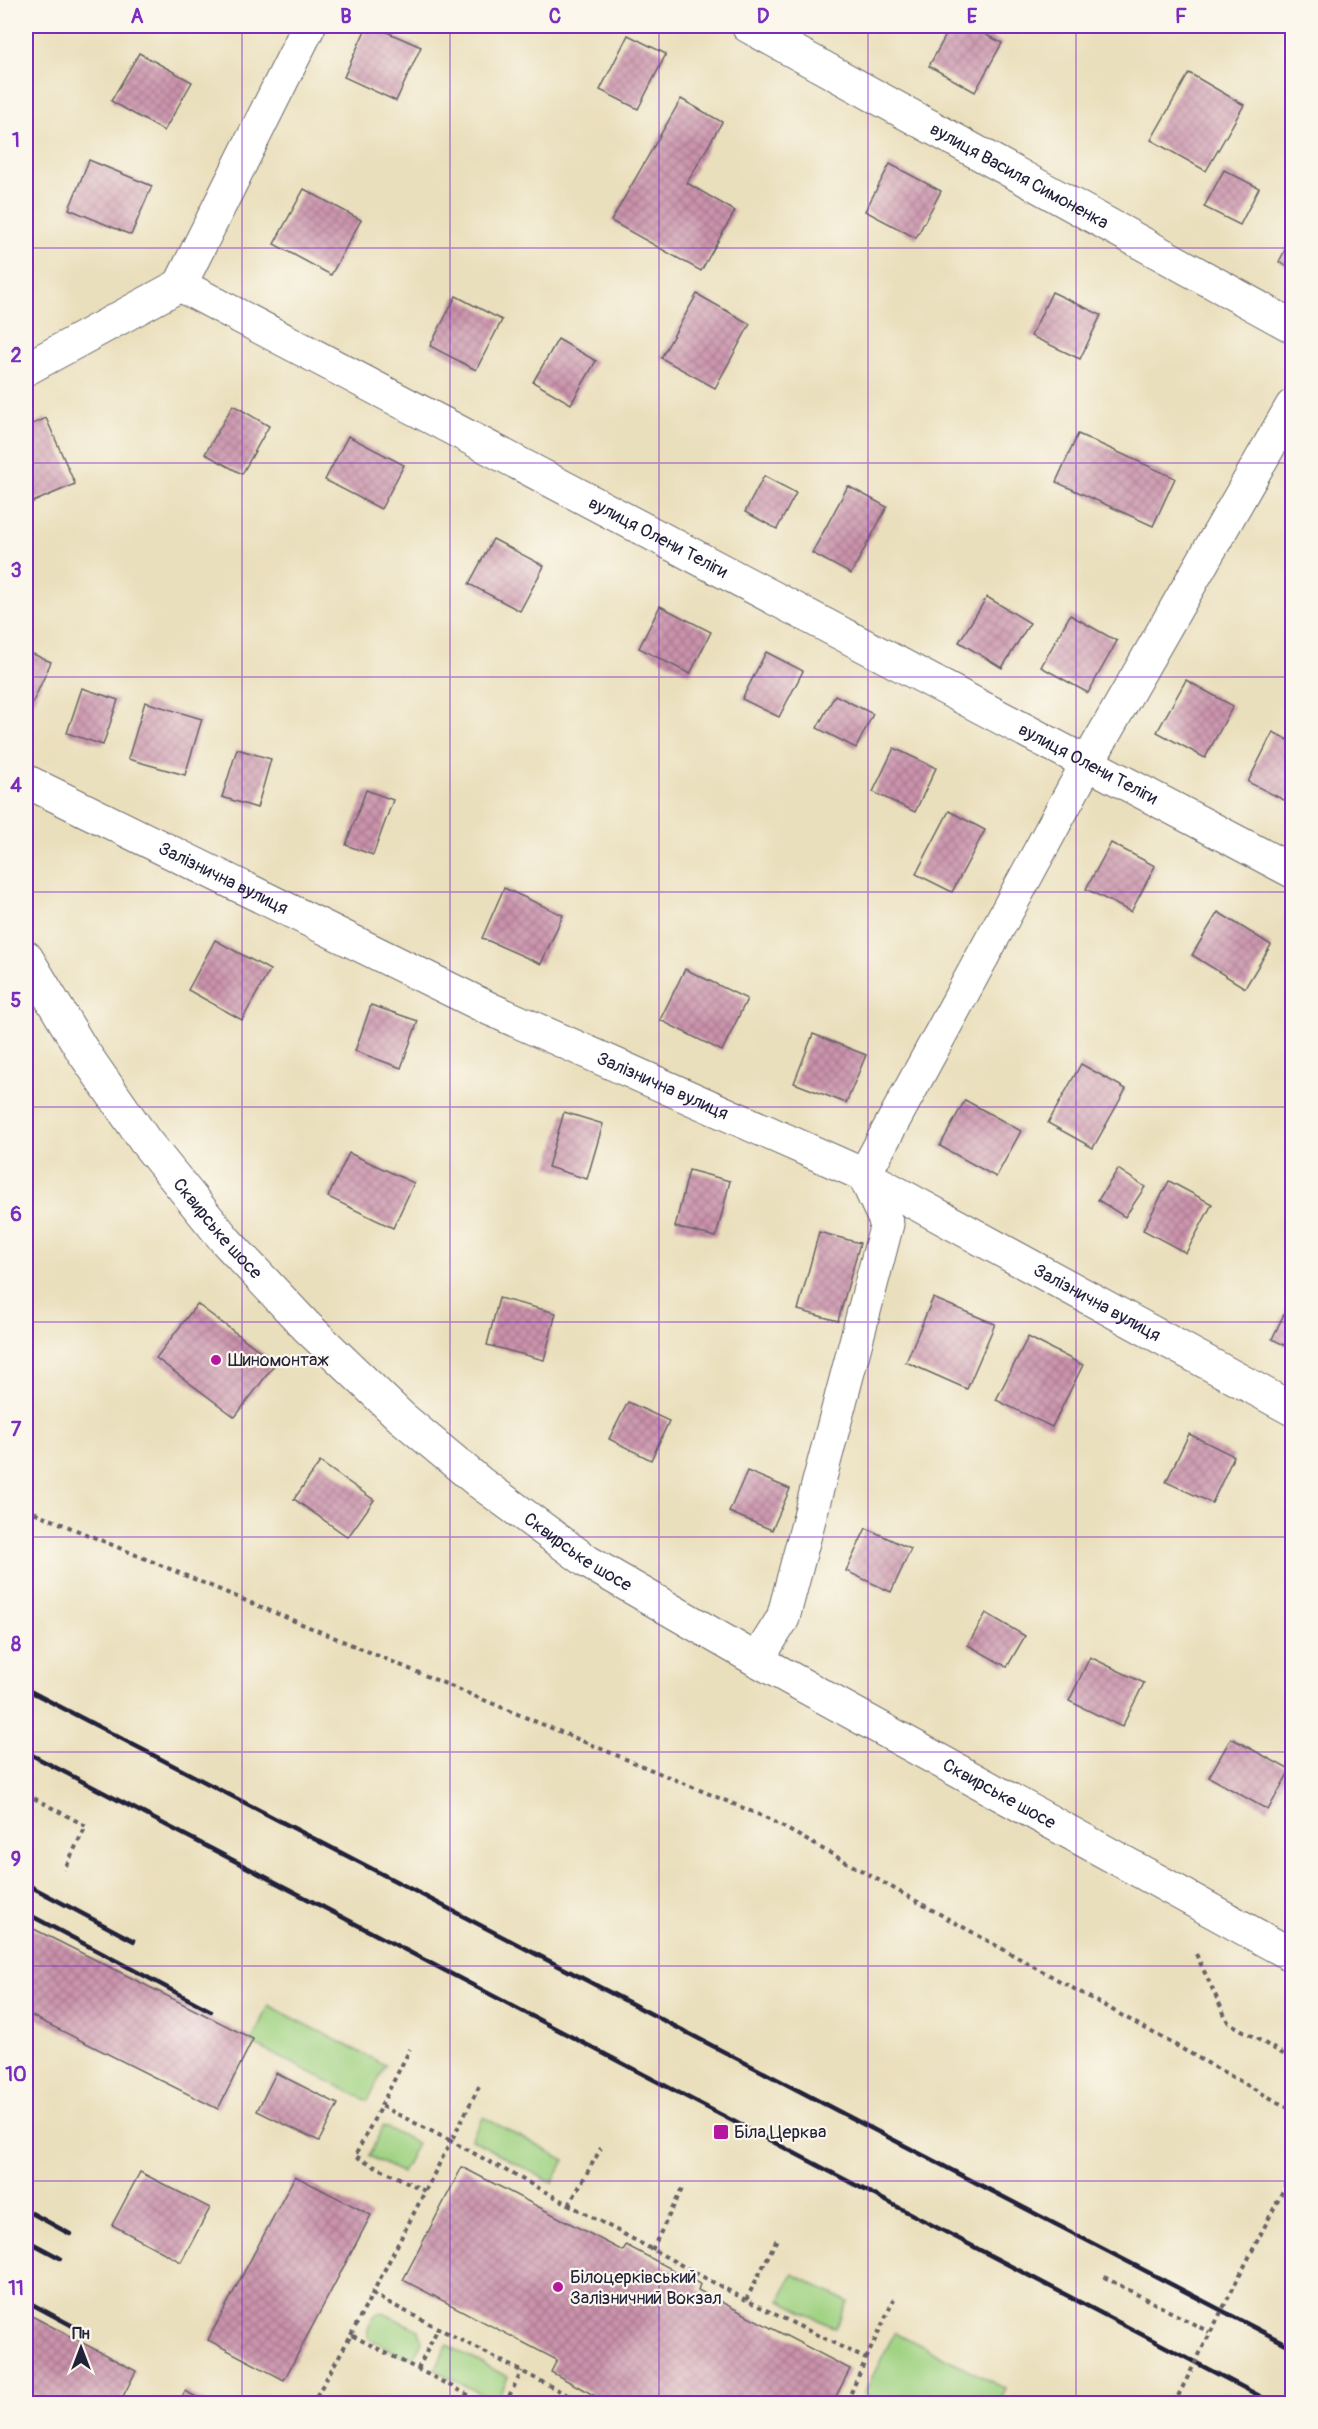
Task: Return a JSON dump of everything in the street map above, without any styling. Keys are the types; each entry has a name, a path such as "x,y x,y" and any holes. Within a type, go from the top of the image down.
{"street":[{"path":"26,369 180,285 309,26"},
{"name":"вулиця Василя Симоненка","path":"748,26 1293,326"},
{"name":"вулиця Олени Теліги","path":"180,285 1293,871"},
{"path":"757,1660 783,1618 887,1224 864,1175 1088,762 1293,406"},
{"name":"Залізнична вулиця","path":"26,780 490,1009 864,1175 1293,1409"},
{"name":"Сквирське шосе","path":"26,957 82,1050 145,1141 226,1241 332,1351 409,1424 479,1482 579,1555 757,1660 1293,1954"}],"path":[{"path":"26,1509 767,1818 1293,2110"},
{"path":"26,1794 86,1826 64,1870"},
{"path":"1196,1954 1228,2022 1293,2059"},
{"path":"410,2049 355,2156 425,2191"},
{"path":"312,2403 351,2335 480,2085"},
{"path":"381,2106 451,2141 746,2300 866,2359"},
{"path":"569,2205 601,2148"},
{"path":"1174,2403 1293,2174"},
{"path":"652,2250 682,2189"},
{"path":"746,2300 777,2239"},
{"path":"665,2266 670,2259"},
{"path":"1104,2277 1209,2332"},
{"path":"372,2294 585,2403"},
{"path":"846,2403 894,2299"},
{"path":"418,2369 438,2328"},
{"path":"351,2335 486,2403"},
{"path":"505,2403 522,2371"},
{"path":"593,2403 597,2396"}],"green space":[{"path":"268,2005 385,2065 368,2101 251,2043"},
{"path":"483,2117 565,2160 552,2183 471,2139"},
{"path":"383,2126 417,2143 402,2173 369,2156"},
{"path":"793,2274 848,2302 835,2328 780,2300"},
{"path":"378,2313 383,2313 419,2330 422,2341 414,2355 404,2357 369,2338 370,2324"},
{"path":"895,2332 1006,2389 999,2403 886,2403 864,2393"},
{"path":"447,2345 508,2377 496,2402 435,2370"}],"building":[{"path":"367,26 373,26 421,47 396,101 344,77"},
{"path":"951,26 969,26 1002,43 975,92 929,66"},
{"path":"628,35 666,54 638,109 600,90"},
{"path":"139,53 192,82 164,131 111,101"},
{"path":"1189,73 1244,105 1206,171 1151,140"},
{"path":"681,99 722,122 687,183 735,211 701,271 611,221"},
{"path":"89,160 152,186 131,235 69,209"},
{"path":"890,164 941,191 916,238 865,211"},
{"path":"1224,170 1259,188 1240,225 1204,207"},
{"path":"304,189 361,220 331,275 274,244"},
{"path":"1292,236 1292,269 1279,262"},
{"path":"1052,292 1101,315 1080,359 1031,336"},
{"path":"697,294 750,324 715,388 661,358"},
{"path":"456,296 502,320 476,370 430,346"},
{"path":"558,339 596,361 571,404 533,382"},
{"path":"233,405 269,426 242,474 205,454"},
{"path":"46,418 75,484 26,505 26,427"},
{"path":"1078,434 1175,478 1153,526 1056,482"},
{"path":"348,436 404,465 381,509 325,480"},
{"path":"764,476 796,493 777,529 745,512"},
{"path":"848,486 887,507 851,574 812,553"},
{"path":"493,539 544,566 520,611 469,584"},
{"path":"987,597 1030,623 1002,668 959,642"},
{"path":"660,606 711,632 690,674 639,648"},
{"path":"1070,615 1117,641 1088,693 1041,667"},
{"path":"26,651 51,662 28,713 26,712"},
{"path":"766,652 803,671 779,717 742,699"},
{"path":"1186,680 1233,706 1205,758 1157,732"},
{"path":"82,688 118,700 103,745 67,733"},
{"path":"835,695 873,714 856,748 817,728"},
{"path":"145,702 202,719 185,775 128,759"},
{"path":"1273,732 1292,742 1292,788 1286,801 1248,782"},
{"path":"894,748 936,768 915,812 873,792"},
{"path":"237,749 271,759 257,808 222,797"},
{"path":"366,790 393,800 373,855 346,845"},
{"path":"949,811 985,830 952,892 916,874"},
{"path":"1111,843 1155,866 1131,912 1086,889"},
{"path":"504,888 563,915 541,964 482,938"},
{"path":"1218,912 1271,945 1245,988 1192,955"},
{"path":"215,940 270,970 242,1020 188,990"},
{"path":"685,969 747,999 722,1051 660,1020"},
{"path":"371,1005 418,1021 401,1068 355,1051"},
{"path":"813,1034 866,1055 846,1103 794,1083"},
{"path":"1081,1064 1126,1089 1093,1148 1048,1123"},
{"path":"965,1100 1021,1131 996,1177 940,1146"},
{"path":"564,1112 603,1124 587,1179 548,1167"},
{"path":"349,1153 414,1183 393,1228 328,1197"},
{"path":"1118,1169 1145,1187 1125,1217 1098,1200"},
{"path":"689,1170 730,1181 716,1237 675,1227"},
{"path":"1169,1181 1212,1204 1186,1253 1143,1230"},
{"path":"819,1232 860,1243 838,1321 798,1310"},
{"path":"499,1298 556,1313 544,1360 487,1345"},
{"path":"933,1298 995,1324 967,1389 906,1362"},
{"name":"Шиномонтаж","path":"197,1304 276,1363 235,1417 156,1358"},
{"path":"1288,1306 1292,1308 1292,1349 1272,1339"},
{"path":"1028,1337 1083,1365 1052,1427 996,1400"},
{"path":"628,1402 669,1421 651,1460 609,1439"},
{"path":"1189,1434 1234,1456 1212,1503 1166,1482"},
{"path":"320,1462 374,1500 348,1537 294,1499"},
{"path":"747,1471 790,1489 772,1530 729,1512"},
{"path":"866,1528 911,1549 891,1592 846,1571"},
{"path":"986,1613 1025,1636 1007,1667 968,1645"},
{"path":"1090,1657 1144,1683 1122,1727 1069,1701"},
{"path":"1231,1738 1290,1770 1268,1810 1209,1777"},
{"path":"26,1925 253,2039 218,2109 26,2013"},
{"path":"276,2073 338,2104 319,2141 257,2111"},
{"name":"Білоцерківський Залізничний Вокзал","path":"462,2167 623,2251 626,2245 700,2284 698,2290 850,2369 832,2404 610,2404 551,2372 557,2360 403,2280"},
{"path":"140,2172 210,2208 181,2262 112,2225"},
{"path":"295,2176 371,2215 284,2380 208,2340"},
{"path":"26,2313 136,2371 119,2404 26,2404"},
{"path":"185,2391 209,2404 178,2404"}],"railway":[{"path":"26,1689 1292,2347"},
{"path":"26,1752 1275,2404"},
{"path":"26,1884 134,1941"},
{"path":"26,1913 211,2011"},
{"path":"26,2210 70,2234"},
{"path":"26,2240 60,2258"},
{"path":"26,2301 84,2332"}],"place":[{"name":"Шиномонтаж","path":"216,1360"},
{"name":"Біла Церква","path":"721,2132"},
{"name":"Білоцерківський Залізничний Вокзал","path":"558,2287"}]}
